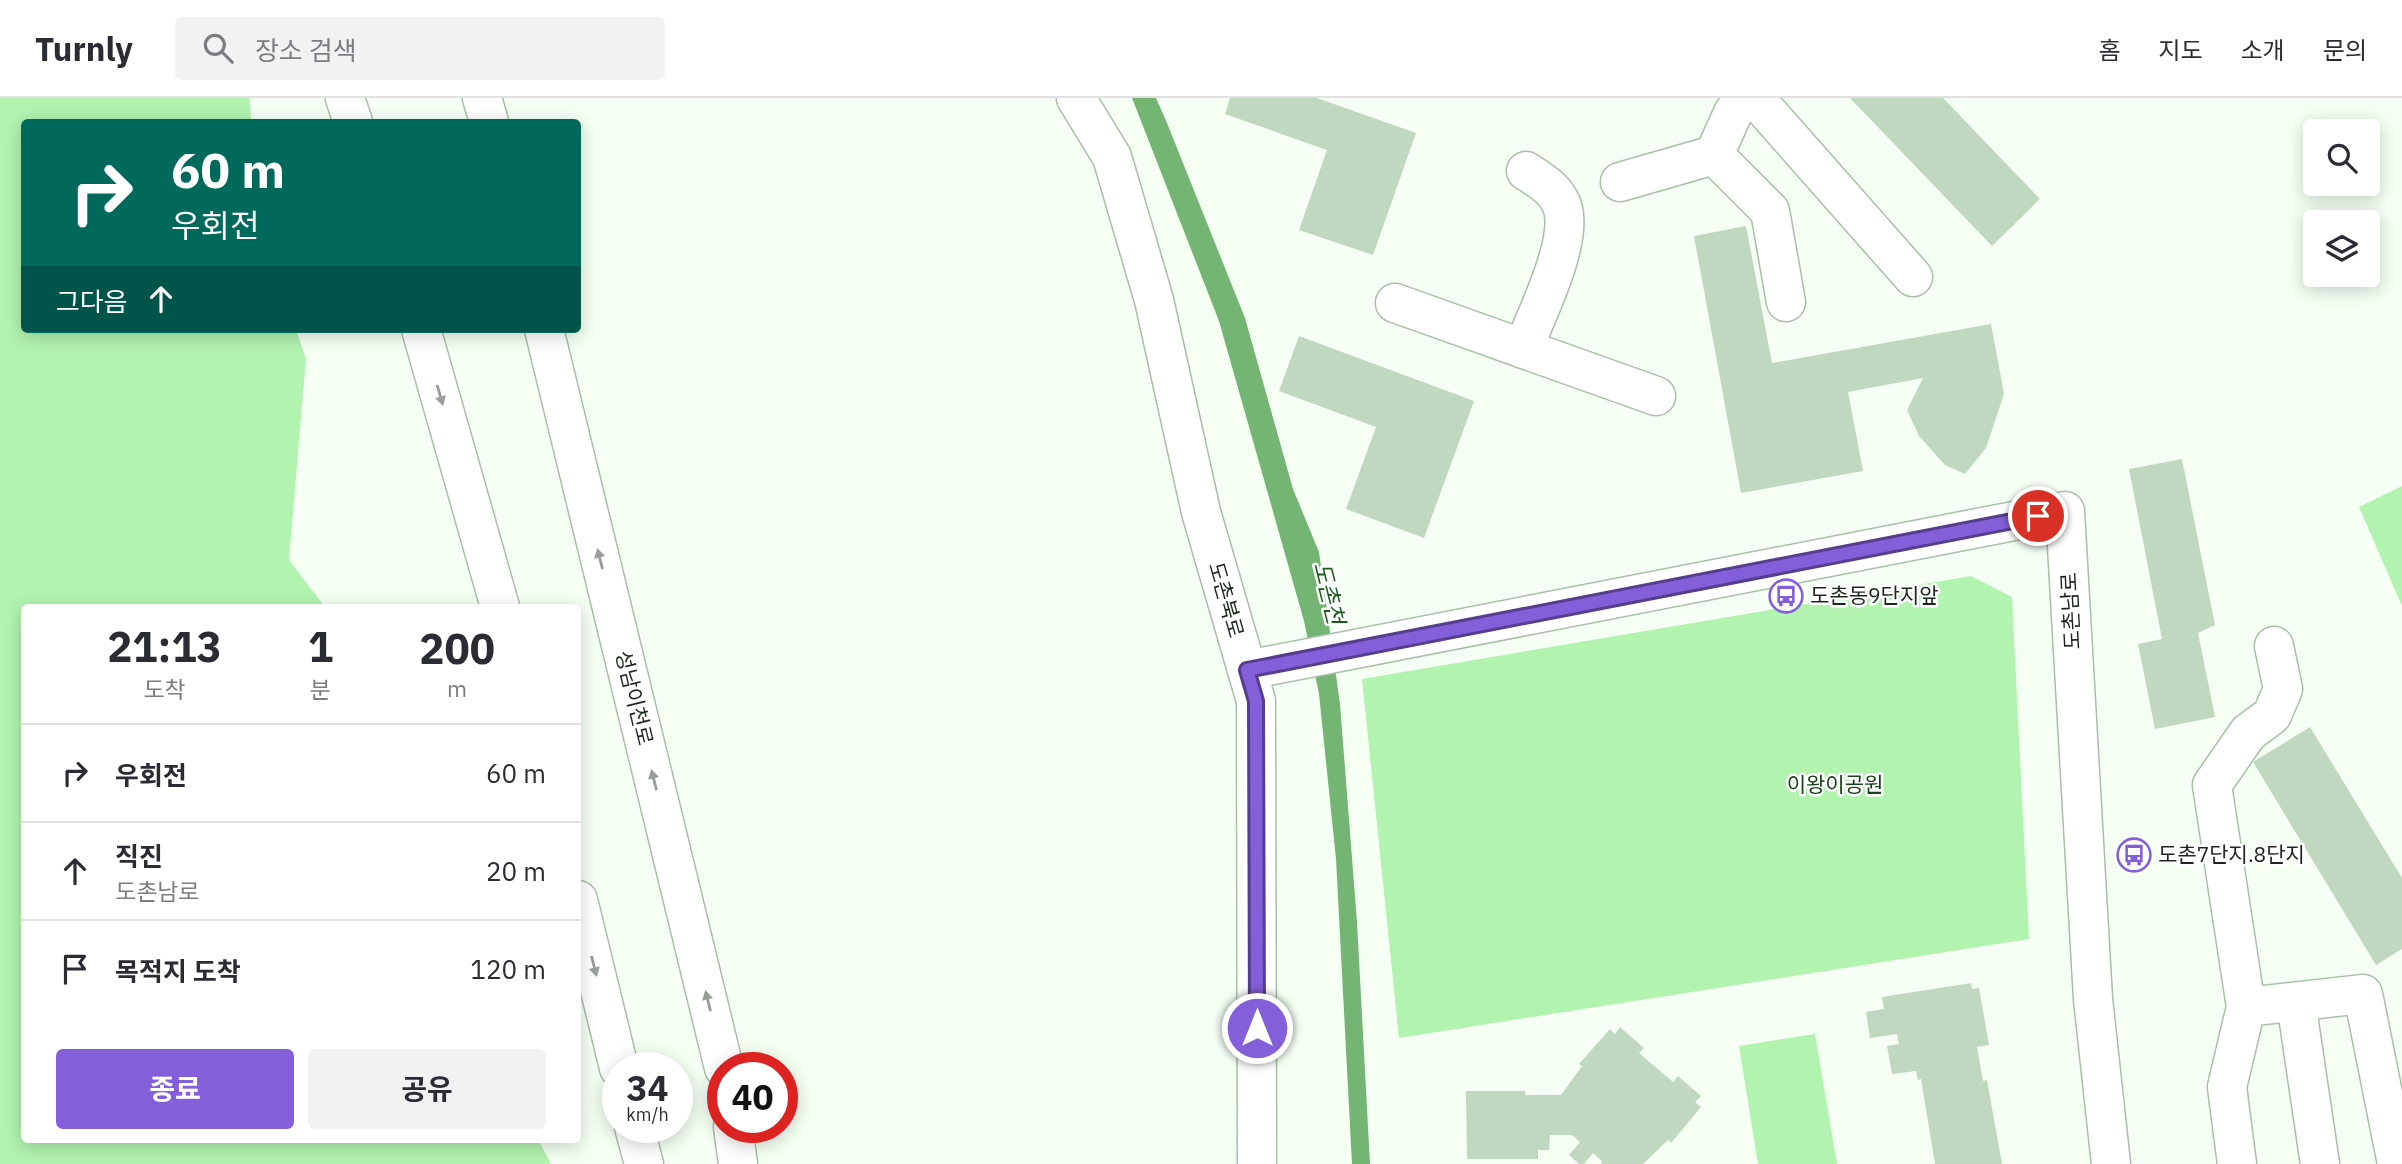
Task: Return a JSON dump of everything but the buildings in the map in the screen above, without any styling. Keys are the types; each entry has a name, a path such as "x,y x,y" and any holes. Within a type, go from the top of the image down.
{"main road":[{"path":"345,98 352,119"},
{"path":"482,98 488,119"},
{"name":"도촌북로","path":"1076,98 1112,157 1154,300 1201,512 1259,668 1256,701 1257,1164"},
{"path":"1620,182 1714,155 1733,113 1745,98"},
{"path":"1755,98 1913,277"},
{"path":"1714,155 1769,211 1786,302"},
{"path":"1523,349 1560,253 1563,233 1563,208 1550,187 1526,171"},
{"path":"1395,303 1656,396"},
{"path":"422,333 499,604"},
{"name":"성남이천로","path":"545,333 720,1052"},
{"name":"도촌남로","path":"1259,668 2065,511 2093,999 2111,1164"},
{"path":"2237,1164 2227,1087 2246,1007 2212,785 2248,733 2272,715 2283,689 2274,646"},
{"path":"581,912 616,1052"},
{"path":"2246,1007 2363,994 2397,1164"},
{"path":"2296,1002 2320,1164"},
{"path":"638,1143 644,1164"},
{"path":"735,1143 738,1164"}],"green space":[{"path":"0,98 250,98 251,119 21,119 21,333 297,333 306,359 289,560 323,604 21,604 21,1143 540,1143 551,1164 0,1164"},
{"path":"2402,486 2402,606 2359,507"},
{"name":"이왕이공원","path":"1971,576 2012,597 2029,939 1399,1038 1362,679"},
{"path":"1815,1034 1837,1164 1758,1164 1739,1046"}],"shaded area":[{"path":"1132,98 1156,98 1167,123 1245,318 1293,489 1319,552 1340,704 1357,922 1370,1164 1352,1164 1336,859 1319,694 1304,621 1219,321"}],"place":[{"name":"도촌동9단지앞","path":"1786,596"},
{"name":"도촌7단지.8단지","path":"2134,855"}],"route":[{"path":"1257,1028 1256,701 1247,670 2038,516"}],"water label":[{"name":"도촌천","path":"1329,593"}]}
